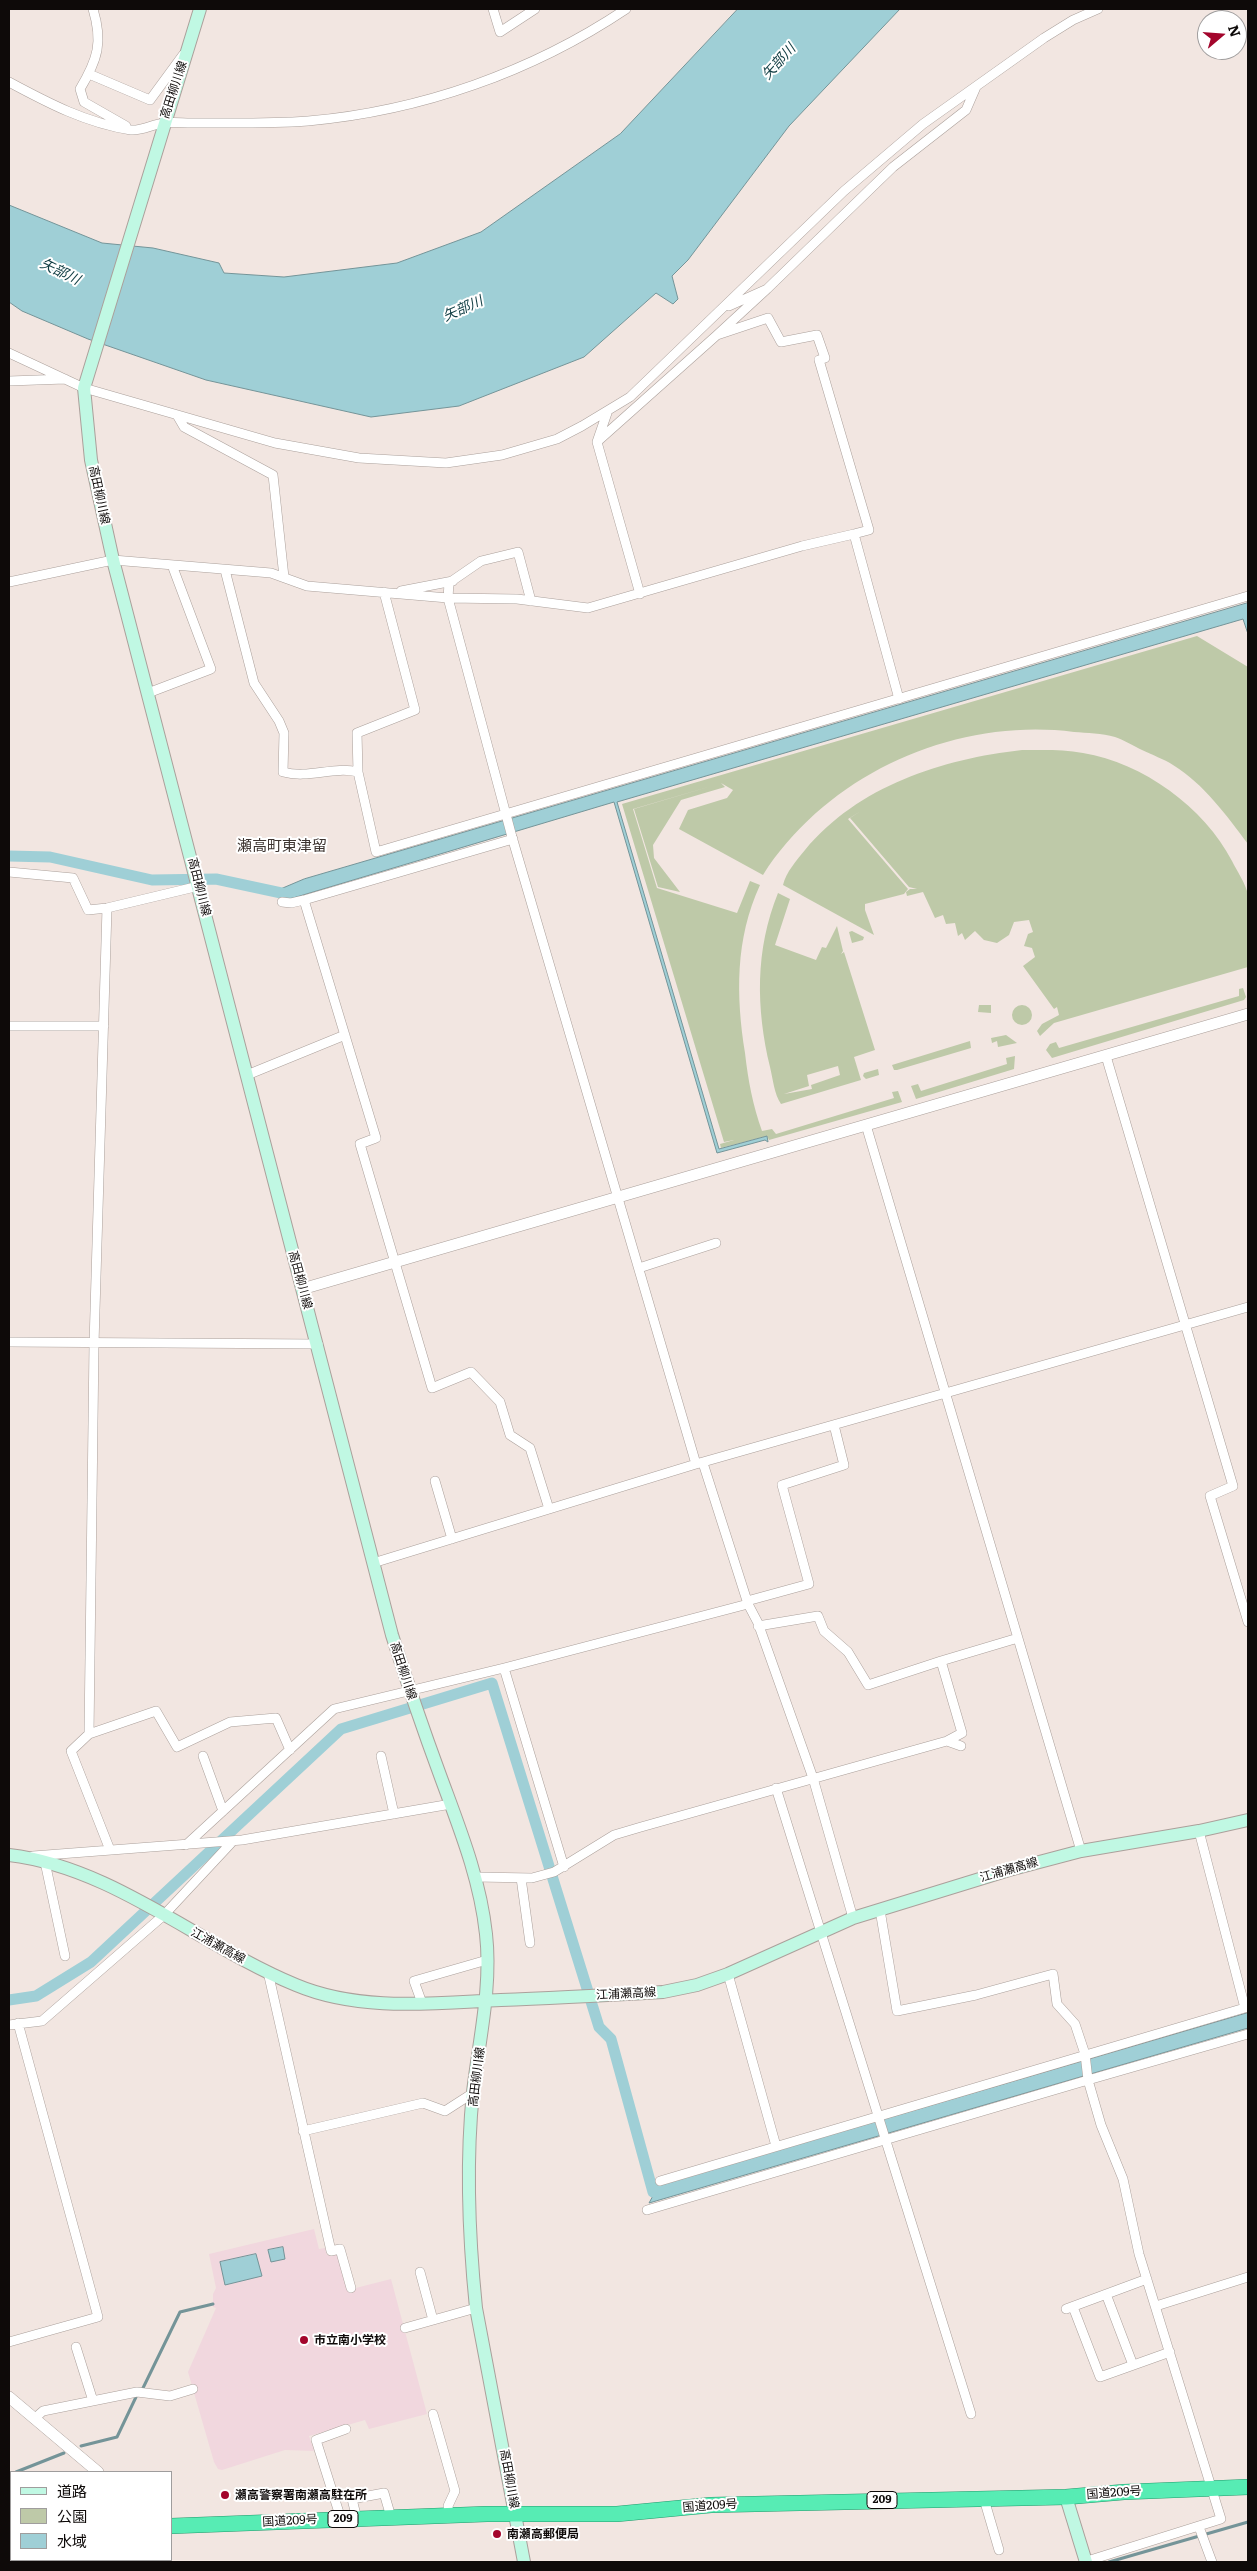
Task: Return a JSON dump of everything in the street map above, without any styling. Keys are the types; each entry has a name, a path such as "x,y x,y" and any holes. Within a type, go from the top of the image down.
{"highway":[{"name":"国道209号","path":"172,2526 448,2515 617,2514 711,2505 1066,2497 1124,2492 1248,2487"}],"main road":[{"name":"高田柳川線","path":"200,9 163,123 85,384 91,460 113,560 302,1289 318,1344 373,1563 410,1692 476,1877 483,1910 487,1960 485,2001 473,2093 470,2220 476,2308 524,2562"},
{"name":"江浦瀬高線","path":"9,1855 45,1862 128,1896 297,1986 333,1996 393,2004 664,1992 697,1986 853,1918 1026,1865 1081,1852 1199,1831 1248,1820"},
{"path":"1066,2497 1085,2562"}],"street":[{"path":"93,9 100,38 89,74 80,89 84,102 134,130"},
{"path":"493,9 500,32 535,9"},
{"path":"9,82 85,120 134,130 163,123 273,123 310,120 418,101 498,78 569,44 626,9"},
{"path":"9,353 68,379 177,415 303,449 359,458 446,463 502,456 530,448 557,439 607,412 630,397 844,191 922,124 1044,38 1073,20 1098,9"},
{"path":"89,74 150,100 186,50"},
{"path":"597,442 768,289 894,167 966,110 976,87"},
{"path":"722,309 768,289"},
{"path":"9,582 113,560 271,573 307,586 448,598 532,601 588,608 802,546 869,530 819,360 825,358 817,335 781,342 768,318 717,334"},
{"path":"9,381 68,379"},
{"path":"607,412 597,442 640,594"},
{"path":"177,415 184,427 273,475 284,577"},
{"path":"849,535 854,534 899,699"},
{"path":"388,593 452,581 481,561 518,552 532,601"},
{"path":"148,693 211,669 172,565"},
{"path":"225,570 254,683 279,721 284,733 284,772 300,776 342,771 358,772"},
{"path":"452,581 448,598 512,838 639,1268 700,1463 748,1602 758,1624 813,1778 853,1918"},
{"path":"388,593 415,710 357,733 358,772 376,852 1248,596"},
{"path":"282,902 291,903 304,900 512,838"},
{"path":"9,872 73,878 88,910 107,908 199,886"},
{"path":"304,900 376,1138 360,1144 393,1263 432,1388 471,1372 500,1402 510,1435 530,1448 549,1509"},
{"path":"89,1734 94,1344 107,908"},
{"path":"302,1289 1248,1014"},
{"path":"9,1026 104,1026"},
{"path":"247,1075 345,1035"},
{"path":"1106,1056 1233,1486 1210,1496 1248,1622"},
{"path":"866,1125 947,1393 1081,1852"},
{"path":"639,1268 716,1242"},
{"path":"373,1563 700,1463 1248,1306"},
{"path":"9,1342 318,1344"},
{"path":"191,1844 223,1811 334,1709 504,1668 809,1584 782,1485 844,1465 834,1425"},
{"path":"435,1481 452,1538"},
{"path":"758,1624 818,1616 824,1632 848,1652 868,1685 1018,1638"},
{"path":"476,1877 532,1878 567,1866 614,1835 947,1740 962,1733 941,1661"},
{"path":"504,1668 567,1866"},
{"path":"110,1850 71,1751 89,1734 156,1711 177,1747 230,1722 276,1718 290,1750"},
{"path":"947,1740 961,1746"},
{"path":"203,1756 223,1811"},
{"path":"382,1756 394,1814"},
{"path":"776,1788 971,2414"},
{"path":"25,1857 237,1840 450,1804"},
{"path":"660,2181 1247,2007 1199,1831"},
{"path":"9,2342 98,2317 13,2024 42,2021 160,1914 237,1840"},
{"path":"45,1862 65,1956"},
{"path":"521,1878 530,1943"},
{"path":"880,1910 897,2011 976,1995 1053,1974 1057,2004 1075,2024 1085,2054 1088,2080 1101,2125 1123,2179 1147,2279 1221,2519 1200,2529 1085,2562"},
{"path":"422,2003 414,1981 487,1960"},
{"path":"268,1972 331,2251 340,2249 351,2288"},
{"path":"728,1974 776,2146"},
{"path":"647,2210 1248,2034"},
{"path":"303,2131 423,2103 445,2112 473,2093"},
{"path":"420,2272 433,2320"},
{"path":"1156,2306 1248,2277"},
{"path":"1147,2279 1069,2308 1100,2377 1170,2352"},
{"path":"1106,2294 1133,2366"},
{"path":"405,2328 476,2308"},
{"path":"76,2348 93,2401"},
{"path":"34,2419 43,2411 137,2392 170,2396 194,2389"},
{"path":"9,2397 97,2471"},
{"path":"433,2414 455,2491 448,2506 448,2515"},
{"path":"341,2519 316,2440 346,2429"},
{"path":"357,2518 352,2499 384,2492 391,2517"},
{"path":"984,2499 999,2550"},
{"path":"1200,2529 1212,2562"}],"shaded area":[{"name":"市立南小学校","path":"314,2229 319,2249 325,2248 327,2255 338,2252 348,2290 391,2279 427,2414 369,2429 365,2420 309,2436 314,2451 285,2450 222,2470 218,2469 214,2462 188,2372 216,2308 213,2307 213,2294 216,2288 209,2254"}],"green space":[{"path":"1197,636 1248,667 1248,844 1205,791 1173,765 1115,737 1074,732 1029,730 984,734 940,744 898,760 858,781 822,808 790,839 763,875 679,829 688,810 727,798 733,790 721,783 725,787 681,800 653,845 654,858 680,892 658,887 634,809 715,785 633,809 657,888 737,913 750,881 760,885 746,926 742,947 739,989 742,1032 748,1073 753,1102 762,1131 772,1129 776,1134 894,1098 892,1092 898,1091 902,1102 769,1140 767,1136 721,1148 720,1144 734,1140 724,1142 622,804"},
{"path":"1022,750 1068,751 1105,758 1128,766 1149,777 1170,790 1188,806 1220,841 1245,886 1250,913 1248,967 1054,1023 1040,1036 1037,1031 1042,1024 1059,1015 1057,1007 1054,1009 1023,966 1035,957 1032,948 1024,946 1028,934 1033,932 1029,920 1014,922 1009,935 997,943 984,940 975,931 965,940 962,933 958,936 955,923 946,924 943,915 935,918 923,892 907,896 906,892 910,889 917,889 909,887 850,818 861,811 848,819 908,889 904,894 865,904 865,910 874,935 783,885 795,862 826,828 850,809 876,793 903,779 962,760"},
{"path":"778,893 790,899 775,945 816,960 822,947 826,948 837,926 843,951 841,954 844,952 875,1050 854,1057 861,1080 781,1104 775,1091 765,1045 760,1001 762,958 770,914","holes":["838,1066 840,1075 811,1085 812,1089 784,1094 809,1086 807,1075"]},
{"path":"852,931 864,937 863,940 852,943 849,932"},
{"path":"1243,988 1246,997 1244,1000 1052,1058 1046,1050 1050,1044 1056,1042 1059,1048 1239,996 1239,989"},
{"path":"979,1005 991,1005 991,1013 978,1012"},
{"path":"1022,1005 1029,1008 1032,1015 1029,1022 1022,1025 1015,1022 1012,1015 1015,1008"},
{"path":"1006,1035 1017,1043 998,1047 997,1041 992,1043 991,1038"},
{"path":"970,1041 971,1048 897,1070 894,1070 892,1065"},
{"path":"1015,1056 1014,1069 916,1099 911,1086 918,1084 921,1091 1007,1064 1006,1058"},
{"path":"878,1069 879,1075 866,1079 863,1076 864,1073"}],"water":[{"name":"矢部川","path":"738,9 900,9 789,126 688,260 672,276 678,299 673,304 656,293 584,357 459,406 371,417 206,380 88,339 22,311 9,302 9,205 102,243 153,248 219,263 224,273 284,277 397,263 481,232 620,134"},
{"path":"1248,603 1248,634 1243,619 617,802 719,1149 767,1136 768,1142 765,1140 717,1153 614,802 293,898 276,896 278,890 304,879"},
{"path":"1248,2013 1248,2028 649,2203 659,2185"},
{"path":"283,2247 285,2259 271,2262 268,2250"},
{"path":"256,2254 262,2276 225,2285 220,2262"}],"waterway":[{"path":"9,856 50,857 152,880 216,879 286,894 291,892"},
{"path":"9,2000 36,1996 91,1962 341,1729 492,1683 599,2027 611,2039 653,2192 670,2187"},
{"path":"143,2388 180,2312 213,2304"},
{"path":"81,2446 117,2437 136,2397"},
{"path":"19,2471 64,2453"},
{"path":"1109,2562 1248,2522"}],"place":[{"name":"市立南小学校","path":"304,2340"},
{"name":"瀬高警察署南瀬高駐在所","path":"225,2495"},
{"name":"南瀬高郵便局","path":"497,2534"}],"district":[{"name":"瀬高町東津留","path":"282,847"}]}
